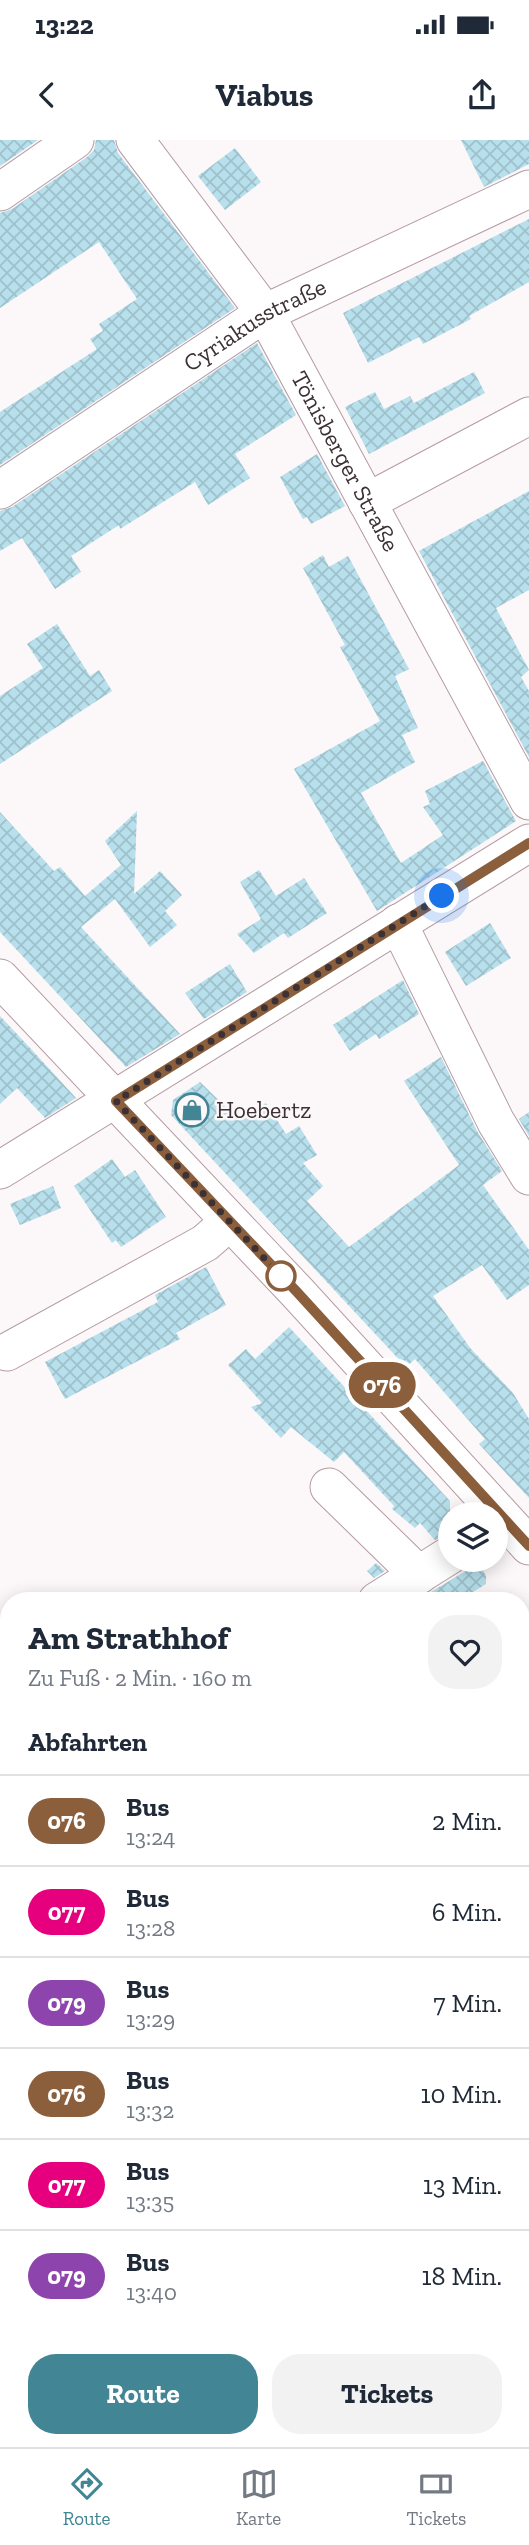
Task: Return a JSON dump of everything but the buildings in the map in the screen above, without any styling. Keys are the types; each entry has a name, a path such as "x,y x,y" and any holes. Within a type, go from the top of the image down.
{"street":[{"path":"0,192 75,140"},
{"name":"Tönisberger Straße","path":"135,140 265,313 529,801"},
{"name":"Cyriakusstraße","path":"0,490 265,313 529,189"},
{"path":"367,502 529,415"},
{"path":"0,1170 116,1101 529,843"},
{"path":"398,923 496,1122 529,1176"},
{"path":"0,978 297,1292 481,1502"},
{"path":"7,1352 205,1243 229,1222"},
{"path":"329,1487 419,1575"},
{"path":"508,1529 529,1546"},
{"path":"392,1592 438,1563"}],"bus line":[{"name":"076","path":"529,843 116,1101 297,1292 529,1546"}],"place":[{"name":"Hoebertz","path":"192,1110"}],"route":[{"path":"281,1276 116,1101 442,896"}]}
